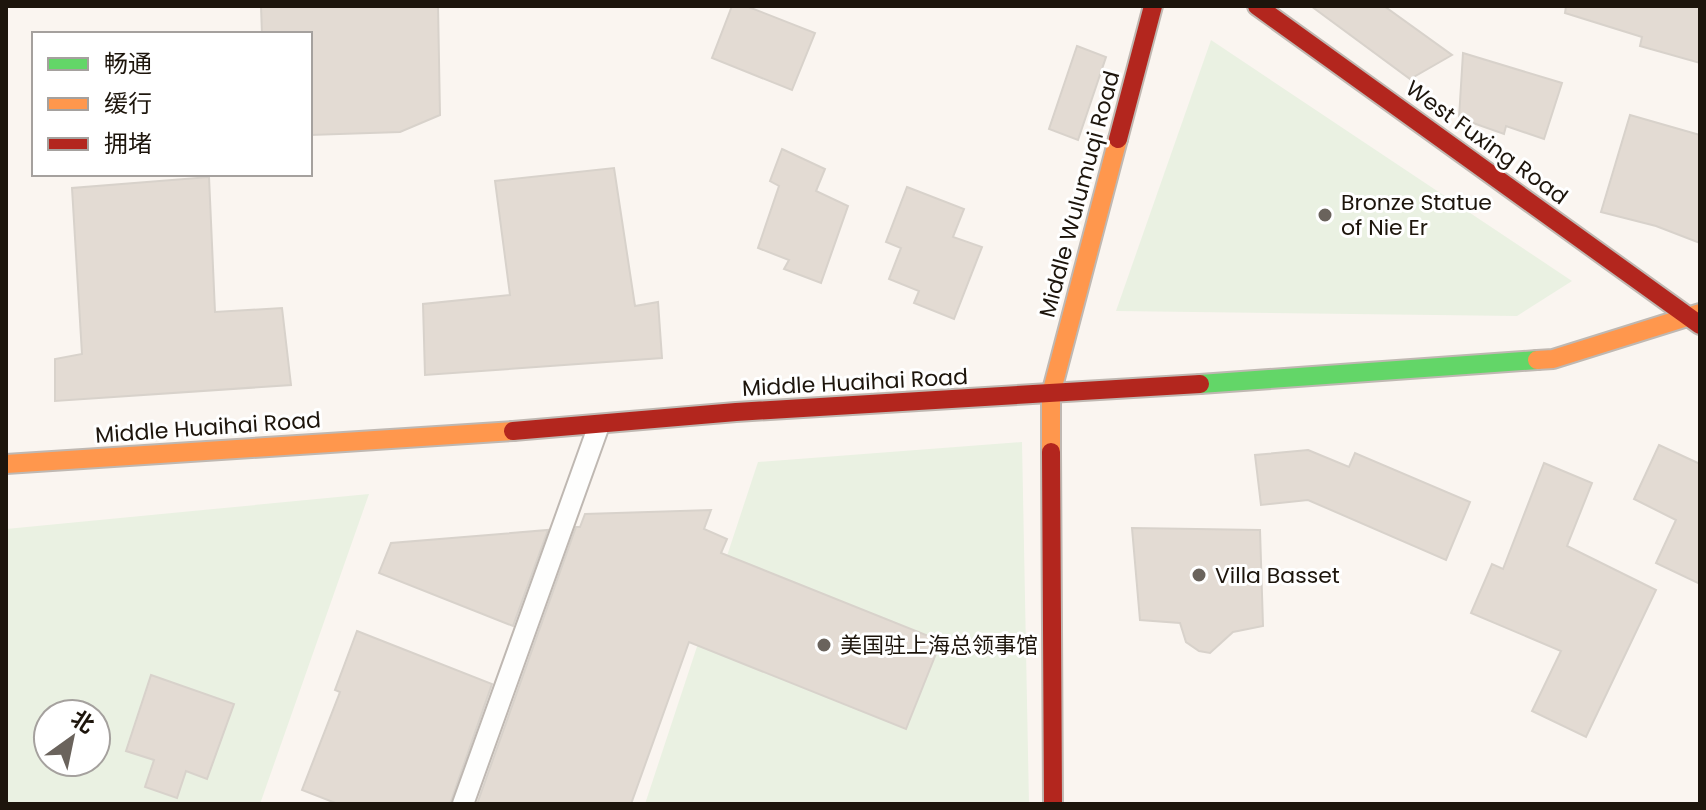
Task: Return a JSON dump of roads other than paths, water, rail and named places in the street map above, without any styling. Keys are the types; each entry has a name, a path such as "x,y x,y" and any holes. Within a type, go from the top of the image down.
{"main road":[{"name":"Middle Wulumuqi Road","path":"1053,804 1051,394 1153,6"},
{"name":"West Fuxing Road","path":"1257,6 1696,318"},
{"name":"Middle Huaihai Road","path":"6,464 599,425 736,412 1051,394 1553,359 1696,318"}],"lane":[{"path":"463,804 599,425"}],"place":[{"name":"Bronze Statue of Nie Er","path":"1325,215"},
{"name":"Villa Basset","path":"1199,575"},
{"name":"美国驻上海总领事馆","path":"824,645"}]}
